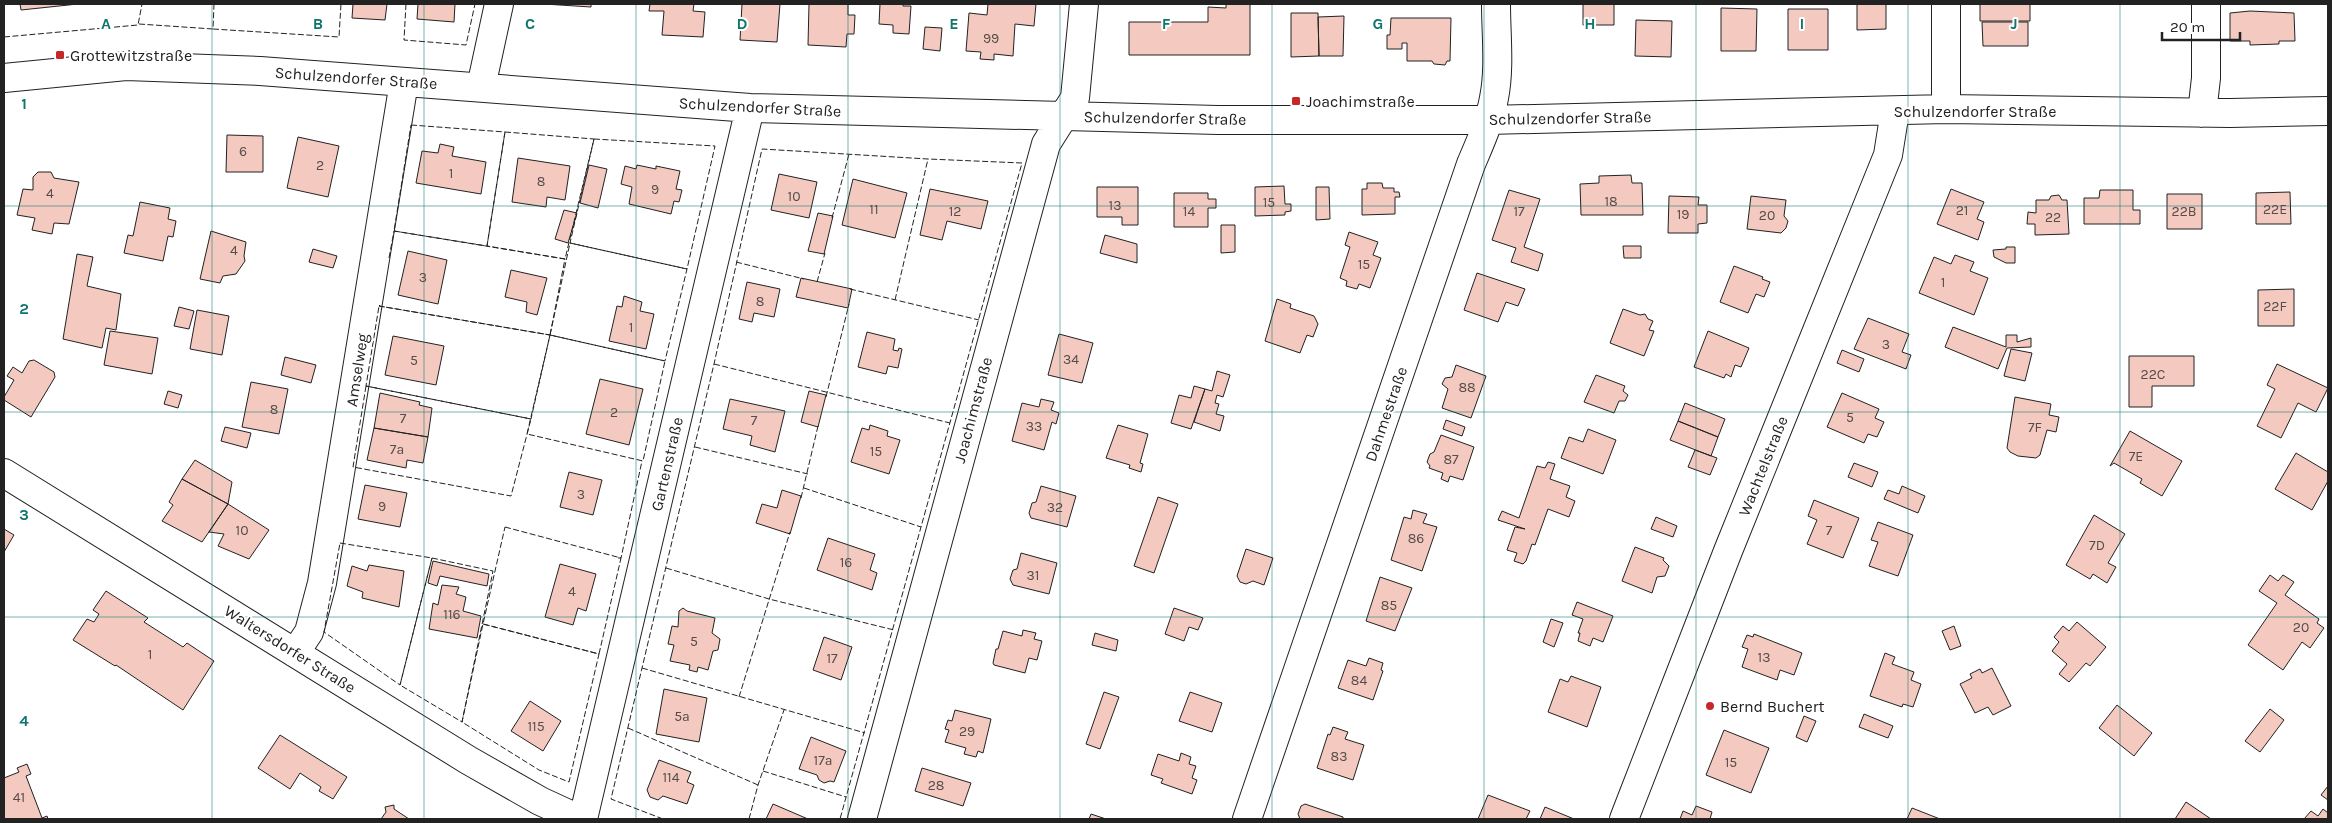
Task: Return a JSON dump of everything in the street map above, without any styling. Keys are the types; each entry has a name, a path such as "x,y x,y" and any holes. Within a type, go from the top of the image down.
{"street":[{"path":"481,87 499,4"},
{"name":"Joachimstraße","path":"862,819 1046,144 1075,98 1084,4"},
{"name":"Dahmestraße","path":"1247,819 1488,120 1494,97 1496,77 1496,4"},
{"path":"1946,4 1946,109"},
{"path":"2202,113 2206,78 2206,4"},
{"name":"Schulzendorfer Straße","path":"4,78 126,66 260,71 750,108 1218,120 1488,120 1946,109 2202,113 2328,111"},
{"name":"Amselweg","path":"295,653 308,632 322,583 404,82"},
{"name":"Gartenstraße","path":"581,819 750,108"},
{"name":"Wachtelstraße","path":"1624,819 1728,551 1888,155 1895,111"},
{"name":"Waltersdorfer Straße","path":"4,473 499,779 581,819"}],"building":[{"path":"20,4 78,4 21,10"},
{"path":"353,4 387,4 385,20 352,18"},
{"path":"418,4 455,4 454,22 417,19"},
{"path":"544,4 591,4 591,7"},
{"path":"650,4 694,4 693,11 705,12 703,37 662,35 664,11 649,11"},
{"path":"742,4 780,4 777,42 740,40"},
{"path":"809,4 848,4 848,15 855,15 854,34 847,34 846,47 808,45"},
{"path":"880,4 911,6 909,34 893,33 893,25 879,24"},
{"path":"988,4 1036,4 1034,26 1015,24 1013,56 994,54 994,60 980,59 981,52 966,51 969,13 987,15"},
{"path":"1226,4 1250,4 1250,55 1129,55 1129,22 1208,22 1208,7 1226,8"},
{"path":"1583,4 1614,4 1614,25 1583,25"},
{"path":"1857,4 1886,4 1886,29 1857,30"},
{"path":"1980,4 2030,4 2030,21 1980,21"},
{"path":"1721,8 1757,9 1756,51 1721,51"},
{"path":"1788,9 1828,9 1828,50 1788,50"},
{"path":"2250,11 2294,13 2295,41 2279,41 2279,44 2250,45 2250,41 2230,41 2230,13"},
{"path":"1291,13 1318,13 1319,56 1291,57"},
{"path":"1344,16 1343,56 1319,56 1318,17"},
{"path":"1391,18 1451,18 1450,61 1447,61 1445,65 1434,64 1432,61 1407,61 1407,43 1402,43 1402,49 1387,49 1387,35 1390,35"},
{"path":"1636,20 1672,21 1671,57 1635,56"},
{"path":"1982,22 2028,22 2028,46 1983,46"},
{"path":"925,27 942,28 940,51 923,49"},
{"path":"227,135 263,136 263,172 226,172"},
{"path":"298,137 339,146 328,197 287,188"},
{"path":"440,144 454,147 452,156 486,162 481,194 416,183 422,151 438,153"},
{"path":"518,158 570,166 565,200 547,197 546,207 512,202"},
{"path":"589,165 607,169 598,208 580,203"},
{"path":"637,165 656,169 656,166 680,171 676,189 682,190 679,202 674,201 671,214 629,204 632,187 621,184 625,166 636,169"},
{"path":"38,172 51,172 54,178 79,182 69,224 54,223 52,234 32,230 35,218 17,215 23,189 33,190 33,177"},
{"path":"779,174 817,182 809,218 771,210"},
{"path":"1631,175 1632,183 1642,183 1643,215 1581,215 1580,184 1599,183 1599,176"},
{"path":"853,179 907,193 895,238 842,225"},
{"path":"1367,183 1382,183 1383,188 1394,188 1394,192 1399,192 1400,197 1395,197 1395,214 1362,215 1362,189 1367,189"},
{"path":"1284,186 1285,204 1291,204 1291,211 1285,212 1285,215 1255,216 1255,187"},
{"path":"1097,187 1138,187 1138,225 1122,225 1122,217 1097,217"},
{"path":"1316,187 1329,187 1330,219 1316,220"},
{"path":"930,189 988,201 981,229 947,221 942,240 920,235"},
{"path":"1951,189 1984,202 1977,219 1984,222 1978,240 1937,224"},
{"path":"1509,190 1540,199 1524,247 1543,254 1538,271 1511,262 1516,248 1492,240"},
{"path":"2100,190 2133,190 2133,210 2140,210 2140,224 2084,224 2084,198 2099,198"},
{"path":"2290,192 2291,224 2256,224 2256,193"},
{"path":"1174,193 1208,193 1208,199 1216,199 1216,208 1208,208 1208,227 1174,227"},
{"path":"2167,194 2202,194 2202,229 2167,229"},
{"path":"2059,195 2062,200 2067,200 2069,234 2035,235 2035,224 2027,224 2028,212 2036,213 2036,200 2049,200 2051,196"},
{"path":"1669,196 1699,197 1698,205 1707,205 1707,223 1698,224 1698,233 1668,233"},
{"path":"1751,196 1786,200 1784,216 1788,221 1786,228 1781,233 1747,229"},
{"path":"140,202 170,208 168,219 176,221 173,237 168,236 163,261 124,253 128,235 133,236"},
{"path":"564,210 577,213 568,243 555,239"},
{"path":"818,213 833,216 824,254 808,251"},
{"path":"1221,225 1235,225 1235,252 1221,253"},
{"path":"211,231 246,242 245,261 236,274 223,276 220,283 200,279"},
{"path":"1349,232 1378,242 1373,255 1381,258 1370,288 1359,284 1357,289 1346,286 1347,281 1340,278 1350,247 1345,245"},
{"path":"1105,235 1137,244 1137,263 1100,253"},
{"path":"1623,246 1641,246 1641,258 1624,258"},
{"path":"2006,247 2015,247 2015,263 2006,263 1994,257 1993,250 2006,249"},
{"path":"313,249 337,256 333,268 309,262"},
{"path":"408,251 447,260 438,304 398,295"},
{"path":"77,254 93,257 87,286 121,294 116,330 106,328 102,348 63,339"},
{"path":"1955,255 1974,262 1970,271 1988,278 1974,315 1919,293 1934,257 1951,264"},
{"path":"1734,266 1763,277 1762,279 1770,282 1764,297 1756,294 1748,313 1720,302"},
{"path":"511,270 547,278 537,315 526,312 527,302 505,297"},
{"path":"1477,273 1525,289 1518,306 1506,302 1498,322 1464,310"},
{"path":"801,278 852,289 848,308 796,297"},
{"path":"747,282 780,289 774,317 754,313 752,322 739,319"},
{"path":"2294,289 2294,326 2258,326 2258,290"},
{"path":"624,296 642,302 640,311 654,314 646,349 609,341 617,306 622,307"},
{"path":"1277,299 1291,304 1290,308 1314,316 1318,324 1313,337 1307,335 1300,353 1265,341"},
{"path":"179,307 194,311 189,329 174,326"},
{"path":"1623,309 1640,315 1645,314 1648,319 1653,321 1649,330 1654,331 1644,356 1610,343"},
{"path":"197,310 229,316 222,355 190,349"},
{"path":"1868,318 1909,334 1902,352 1911,355 1906,369 1854,349"},
{"path":"1953,327 2006,347 2006,335 2017,335 2017,342 2031,338 2031,347 2007,348 1998,369 1945,347"},
{"path":"110,331 158,338 152,374 104,365"},
{"path":"1708,331 1749,348 1741,367 1735,365 1731,377 1726,374 1724,378 1694,367"},
{"path":"867,332 895,339 893,350 898,351 899,348 902,349 898,368 888,366 886,374 858,367"},
{"path":"1059,334 1093,343 1082,383 1048,375"},
{"path":"393,336 444,346 436,385 385,375"},
{"path":"2011,349 2032,353 2025,381 2004,376"},
{"path":"1842,350 1864,359 1859,372 1837,363"},
{"path":"2129,356 2194,356 2194,386 2152,386 2152,407 2129,407"},
{"path":"285,357 316,365 311,383 281,375"},
{"path":"34,360 54,372 55,377 31,417 4,400 4,397 14,380 7,376 13,367 22,373 29,361"},
{"path":"2277,364 2328,388 2316,412 2298,403 2281,438 2257,426 2275,389 2267,385"},
{"path":"1456,365 1486,376 1471,418 1442,408 1448,389 1442,384 1445,378 1452,377"},
{"path":"1217,371 1230,375 1223,397 1217,395 1215,403 1219,404 1216,414 1224,416 1220,431 1194,422 1205,389 1212,391"},
{"path":"1596,375 1625,386 1623,391 1628,395 1625,401 1619,401 1614,413 1584,402"},
{"path":"600,379 643,389 629,445 586,434"},
{"path":"251,382 288,389 279,434 242,427"},
{"path":"1194,386 1205,389 1191,429 1171,423 1179,395 1191,398"},
{"path":"168,391 182,395 178,408 164,404"},
{"path":"809,391 826,395 818,427 801,422"},
{"path":"380,393 420,402 419,405 432,408 428,437 374,428"},
{"path":"1842,393 1879,409 1875,418 1884,422 1877,437 1868,434 1864,443 1827,427"},
{"path":"2015,397 2051,404 2049,415 2059,417 2056,432 2047,430 2040,455 2036,458 2018,456 2007,448"},
{"path":"730,399 785,411 775,452 750,445 752,436 723,429"},
{"path":"1041,399 1054,402 1051,410 1059,413 1056,424 1052,422 1044,450 1012,441 1022,403 1039,407"},
{"path":"1685,403 1725,419 1718,437 1678,421"},
{"path":"1446,420 1465,427 1462,436 1443,429"},
{"path":"1678,421 1718,437 1711,456 1670,440"},
{"path":"870,425 888,431 887,436 900,440 889,474 851,462 862,428 869,430"},
{"path":"1118,425 1148,434 1140,463 1143,464 1141,472 1129,468 1130,465 1106,458"},
{"path":"225,427 251,433 247,448 221,441"},
{"path":"374,428 428,437 423,463 407,460 406,468 367,460"},
{"path":"1588,429 1616,440 1603,474 1561,458 1569,437 1583,442"},
{"path":"2130,431 2182,461 2162,496 2140,483 2142,479 2114,463 2110,466"},
{"path":"1441,435 1474,447 1463,480 1450,476 1448,482 1441,479 1443,473 1429,468 1430,466 1427,462 1430,454 1434,452"},
{"path":"1695,450 1717,458 1710,475 1688,467"},
{"path":"2296,453 2328,472 2328,481 2312,510 2275,489"},
{"path":"195,460 232,482 228,504 182,479"},
{"path":"1548,462 1555,464 1550,479 1570,486 1566,497 1575,501 1569,517 1548,509 1535,545 1532,544 1526,561 1523,564 1514,561 1517,553 1507,550 1515,527 1525,529 1498,520 1502,511 1519,518 1537,466 1545,468"},
{"path":"1854,463 1878,472 1872,487 1848,477"},
{"path":"569,472 602,480 593,515 560,507"},
{"path":"182,479 228,504 202,542 162,521 173,505 169,502"},
{"path":"365,485 407,493 400,527 358,519"},
{"path":"1041,486 1076,496 1067,527 1031,518 1029,513 1032,503 1036,502"},
{"path":"1902,486 1925,496 1918,513 1884,499 1888,490 1899,494"},
{"path":"782,490 801,496 790,534 756,523 762,504 777,508"},
{"path":"1158,497 1178,504 1154,573 1134,566"},
{"path":"1814,500 1859,518 1843,558 1807,544 1817,520 1808,516"},
{"path":"228,504 269,530 249,559 218,546 224,534 209,532"},
{"path":"1413,510 1427,514 1423,523 1437,527 1422,571 1391,560 1404,517 1411,519"},
{"path":"2094,515 2125,534 2108,563 2116,567 2107,583 2093,574 2090,579 2066,565"},
{"path":"1656,517 1677,526 1673,537 1651,529"},
{"path":"1878,522 1913,535 1898,576 1869,566 1878,542 1871,540"},
{"path":"4,529 14,535 4,552"},
{"path":"828,538 875,554 870,570 877,573 872,590 817,570"},
{"path":"1635,547 1664,558 1663,560 1669,566 1665,576 1657,577 1652,593 1622,581"},
{"path":"1246,549 1273,558 1264,585 1253,581 1246,584 1240,582 1237,576"},
{"path":"1021,553 1057,563 1049,594 1013,585 1010,579 1013,570 1017,569"},
{"path":"433,561 489,574 487,586 440,576 437,586 428,583"},
{"path":"560,564 596,574 586,611 578,608 573,625 545,617"},
{"path":"369,565 404,571 399,607 362,598 363,592 347,586 352,566 367,571"},
{"path":"2270,575 2278,581 2283,575 2294,582 2285,595 2319,619 2317,623 2324,628 2310,648 2302,642 2283,670 2248,645 2277,603 2259,591"},
{"path":"1380,577 1412,588 1395,631 1366,621"},
{"path":"442,585 459,587 456,594 466,597 463,611 481,616 477,638 429,629 433,603 438,605"},
{"path":"106,591 148,618 144,622 183,647 187,643 214,661 183,710 116,665 73,640 87,619 94,622 99,614 93,610"},
{"path":"1577,602 1613,616 1603,642 1593,638 1590,646 1578,641 1580,633 1578,633 1583,619 1572,615"},
{"path":"683,608 687,611 715,618 712,633 720,639 718,650 713,651 708,670 698,667 697,672 689,670 690,665 670,661 674,645 668,644 672,626 678,627 679,611"},
{"path":"1174,608 1203,618 1198,630 1189,627 1184,641 1165,634"},
{"path":"1551,619 1563,623 1554,647 1543,642"},
{"path":"2077,622 2106,647 2090,666 2086,663 2069,682 2059,674 2067,664 2052,651 2059,642 2054,637 2063,626 2069,631"},
{"path":"1954,626 1961,646 1950,650 1942,631"},
{"path":"1023,630 1036,633 1034,639 1042,641 1037,660 1029,658 1025,673 994,665 996,649 998,649 1003,631 1022,636"},
{"path":"1095,633 1118,640 1116,651 1092,645"},
{"path":"1754,634 1802,653 1794,675 1780,670 1777,680 1742,667 1748,649 1742,647 1747,635 1753,637"},
{"path":"824,637 852,647 841,680 813,670"},
{"path":"1885,653 1895,657 1892,664 1914,672 1911,680 1921,684 1913,707 1903,704 1902,707 1870,696"},
{"path":"1369,658 1383,663 1381,670 1383,671 1373,700 1338,688 1348,660 1366,666"},
{"path":"1992,668 2011,706 1993,715 1988,707 1975,713 1960,684 1972,678 1970,674 1980,669 1982,673"},
{"path":"1571,676 1601,687 1587,727 1548,712 1560,679 1568,682"},
{"path":"664,689 707,698 699,742 656,734"},
{"path":"1104,692 1119,697 1100,749 1086,744"},
{"path":"1190,692 1222,703 1212,732 1179,721"},
{"path":"530,701 561,721 543,751 511,731"},
{"path":"2117,705 2152,733 2134,756 2099,728"},
{"path":"2270,709 2284,720 2260,752 2245,741"},
{"path":"955,710 991,719 983,753 978,751 976,757 964,754 966,748 945,742 949,730 945,729 948,720 952,721"},
{"path":"1864,714 1893,726 1888,738 1859,727"},
{"path":"1804,716 1816,721 1807,742 1796,737"},
{"path":"1333,727 1348,732 1345,739 1364,745 1353,780 1317,768 1328,734 1330,735"},
{"path":"1724,730 1769,748 1751,793 1706,775"},
{"path":"280,735 347,777 333,799 319,791 321,787 300,773 290,789 258,768"},
{"path":"811,737 846,751 834,782 824,783 819,780 817,775 799,769"},
{"path":"1181,753 1191,757 1189,764 1196,766 1192,778 1197,780 1192,794 1161,783 1163,779 1151,775 1158,754 1179,761"},
{"path":"659,760 691,772 687,782 694,785 687,804 663,796 658,800 650,797 647,790"},
{"path":"27,764 31,774 26,776 42,818 47,816 48,819 4,819 4,778 19,772 17,768"},
{"path":"922,768 971,783 963,806 915,791"},
{"path":"2328,786 2328,800 2321,795"},
{"path":"1488,795 1530,811 1526,819 1478,819"},
{"path":"2186,802 2211,819 2175,819"},
{"path":"773,804 808,819 766,819"},
{"path":"1305,804 1343,817 1343,819 1300,819 1298,814 1301,806"},
{"path":"394,805 394,809 409,819 381,819 386,812 385,807"},
{"path":"1696,806 1712,812 1710,819 1680,819 1683,811 1692,815"},
{"path":"1545,807 1574,819 1540,819"},
{"path":"1912,808 1940,819 1907,819"},
{"path":"2323,809 2328,813 2328,819 2304,819 2311,811 2318,816"},
{"path":"1091,814 1106,819 1089,819"}],"fence":[{"path":"4,37 138,25 142,4"},
{"path":"139,24 213,29 214,4"},
{"path":"213,29 339,37 341,4"},
{"path":"406,4 404,40 466,45 475,4"},
{"path":"411,125 505,132 487,246 394,231 411,125"},
{"path":"505,132 594,139 565,259 487,246 505,132"},
{"path":"594,139 715,146 687,269 570,243 594,139"},
{"path":"663,819 611,799 714,364 762,149 1022,163 840,819"},
{"path":"832,218 849,154"},
{"path":"895,300 928,159"},
{"path":"389,258 394,231 565,259 550,335"},
{"path":"380,305 550,335 665,361 687,269 570,243 550,335"},
{"path":"817,282 825,253"},
{"path":"736,262 804,279"},
{"path":"850,289 979,320"},
{"path":"826,397 849,304"},
{"path":"379,306 550,335 531,419 366,386 379,306"},
{"path":"550,335 665,361 643,461 527,434 550,335"},
{"path":"714,364 950,423"},
{"path":"366,386 531,419 511,496 353,467 366,386"},
{"path":"801,498 818,426"},
{"path":"695,447 808,474"},
{"path":"618,558 621,558 642,461"},
{"path":"804,488 921,527"},
{"path":"505,527 621,558 599,654 483,624 505,527"},
{"path":"739,697 790,532"},
{"path":"340,543 432,558 400,685 324,632 340,543"},
{"path":"432,558 493,571 462,722 400,685 432,558"},
{"path":"666,568 769,599 894,630"},
{"path":"483,624 599,654 569,782 539,770 462,722 483,624"},
{"path":"642,668 865,733"},
{"path":"749,819 758,785 784,710"},
{"path":"628,728 758,785"},
{"path":"763,771 846,797"}],"place":[{"name":"Grottewitzstraße","path":"60,55"},
{"name":"Joachimstraße","path":"1296,101"},
{"name":"Bernd Buchert","path":"1710,706"}]}
